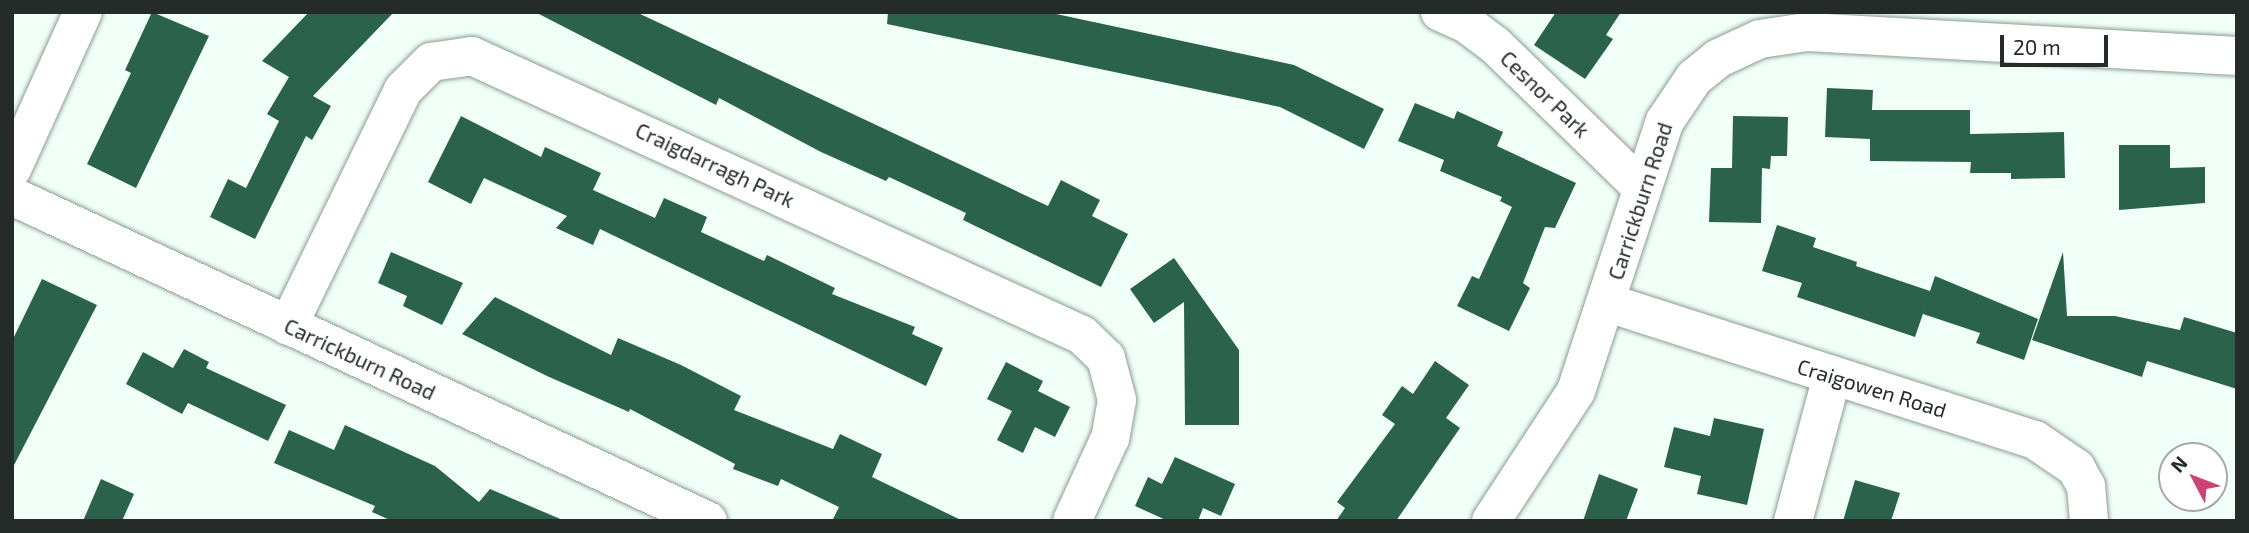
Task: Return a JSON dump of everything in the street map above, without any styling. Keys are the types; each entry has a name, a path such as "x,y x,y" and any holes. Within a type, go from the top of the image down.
{"street":[{"path":"12,169 83,12"},
{"name":"Cesnor Park","path":"1440,12 1468,24 1495,45 1641,187"},
{"name":"Carrickburn Road","path":"1491,521 1576,391 1608,303 1641,187 1679,96 1719,58 1760,39 1807,32 2237,56"},
{"name":"Craigdarragh Park","path":"288,326 403,90 431,62 472,56 1082,335 1106,358 1117,400 1110,438 1072,521"},
{"name":"Carrickburn Road","path":"12,196 708,521"},
{"name":"Craigowen Road","path":"1608,303 2035,440 2076,468 2086,486 2089,521"},
{"path":"1793,521 1832,376"}],"building":[{"path":"152,12 209,36 136,188 87,164 131,73 125,70"},
{"path":"309,12 394,12 313,96 331,106 312,140 306,136 255,239 210,217 228,179 246,188 279,121 267,114 289,77 262,61"},
{"path":"535,12 636,12 1048,206 1061,180 1100,200 1092,216 1128,234 1101,287 963,220 966,213 889,177 886,181 821,152 719,98 716,105"},
{"path":"888,12 1047,12 1294,65 1384,109 1364,149 1280,107 887,24"},
{"path":"1556,12 1621,12 1606,35 1613,39 1585,79 1534,45"},
{"path":"1827,88 1873,90 1872,110 1970,110 1970,134 2064,132 2065,178 2011,179 2011,173 1970,173 1971,162 1870,161 1870,139 1825,137"},
{"path":"1415,103 1454,119 1457,111 1503,132 1497,146 1576,183 1555,228 1545,227 1523,283 1530,288 1509,331 1457,306 1472,276 1479,279 1512,207 1500,201 1502,197 1440,171 1444,160 1398,141"},
{"path":"461,116 541,157 545,147 601,173 593,190 655,218 664,198 707,217 701,232 764,261 767,255 835,288 832,294 915,327 912,334 943,348 926,386 600,229 593,245 556,228 567,216 484,178 471,204 428,182"},
{"path":"1733,116 1788,117 1787,156 1771,156 1770,169 1762,168 1761,223 1709,222 1711,168 1732,168"},
{"path":"2119,145 2170,145 2170,168 2205,167 2205,203 2119,210"},
{"path":"1777,225 1816,238 1813,247 1857,262 1856,266 1930,291 1935,276 2038,319 2024,360 1976,343 1980,333 1923,314 1926,305 1915,337 1797,297 1802,283 1762,271"},
{"path":"391,252 463,283 442,325 403,306 407,296 378,283"},
{"path":"2063,252 2067,316 2115,316 2180,330 2184,317 2237,333 2237,389 2147,361 2142,377 2032,340"},
{"path":"1174,258 1239,350 1239,425 1185,425 1184,302 1154,323 1130,289"},
{"path":"42,279 97,305 12,469 12,341"},
{"path":"495,297 611,355 618,338 681,365 741,396 734,410 833,449 840,434 882,454 872,477 963,521 832,521 839,507 781,479 778,486 733,469 735,464 630,409 629,412 547,376 462,334"},
{"path":"184,349 209,362 206,368 286,405 268,441 188,403 182,414 126,384 143,352 173,368"},
{"path":"1435,361 1469,385 1446,418 1460,428 1396,521 1336,521 1345,508 1337,502 1395,424 1382,415 1402,386 1413,394"},
{"path":"1006,362 1043,381 1038,391 1070,407 1055,437 1035,427 1023,453 997,440 1012,411 987,399"},
{"path":"1714,418 1764,429 1747,505 1697,494 1701,476 1664,467 1674,427 1710,436"},
{"path":"345,425 435,466 479,502 490,489 565,521 392,521 372,512 375,506 274,463 289,430 334,450"},
{"path":"1175,457 1235,484 1221,516 1203,508 1198,521 1168,521 1135,506 1148,477 1162,484"},
{"path":"1599,474 1638,489 1626,521 1583,521"},
{"path":"101,479 134,494 122,521 83,521"},
{"path":"1855,480 1900,493 1891,521 1843,521"}]}
